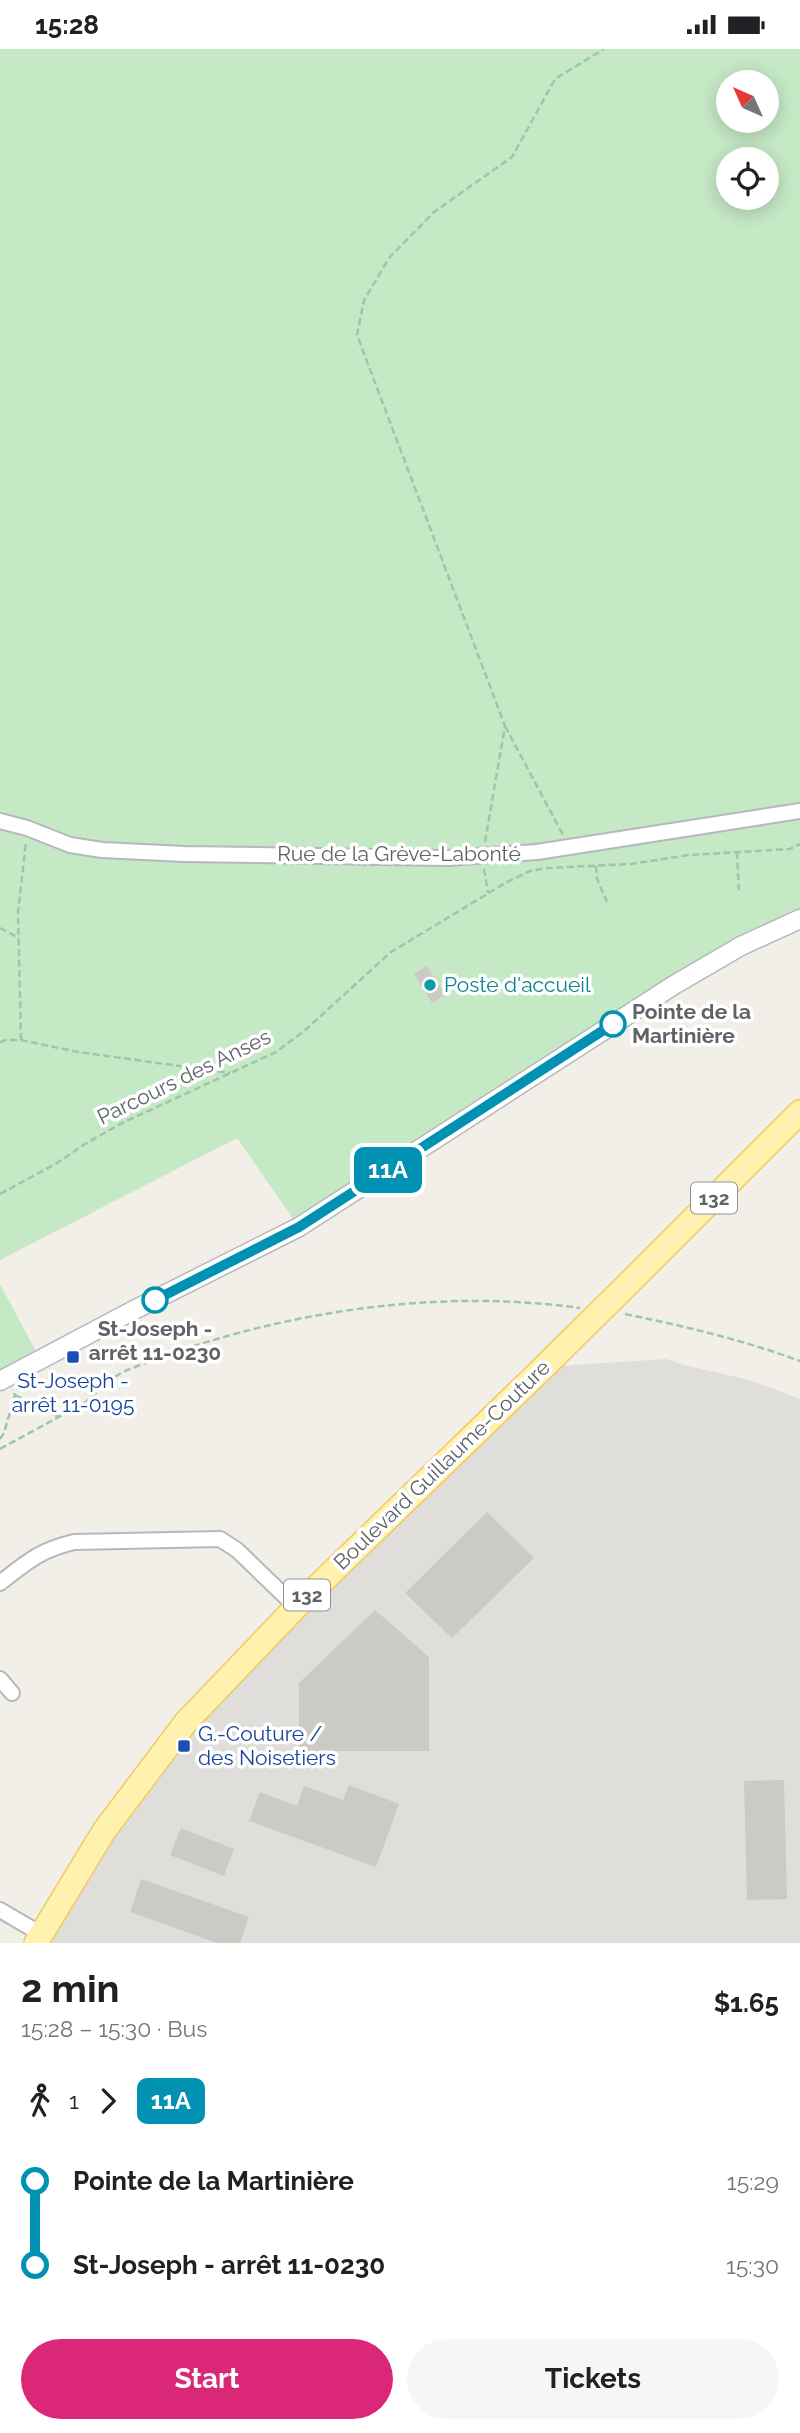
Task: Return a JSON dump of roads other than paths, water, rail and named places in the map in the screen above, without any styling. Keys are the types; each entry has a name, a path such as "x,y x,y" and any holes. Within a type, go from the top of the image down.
{"main road":[{"name":"Boulevard Guillaume-Couture","path":"39,1938 104,1831 186,1721 296,1607 544,1367 800,1112"}],"street":[{"name":"Rue de la Grève-Labonté","path":"0,821 27,828 70,845 102,850 184,854 482,857 569,847 800,811"},
{"path":"0,1381 123,1315 299,1227 674,985 741,946 800,919"},
{"path":"0,1583 36,1555 55,1546 74,1542 220,1539 237,1550 296,1607"},
{"path":"0,1679 12,1693"},
{"path":"0,1910 39,1938"}],"place":[{"name":"Poste d'accueil","path":"430,985"},
{"name":"Pointe de la Martinière","path":"613,1024"},
{"name":"St-Joseph - arrêt 11-0230","path":"155,1300"},
{"name":"St-Joseph - arrêt 11-0195","path":"73,1357"},
{"name":"G.-Couture / des Noisetiers","path":"184,1746"}]}
